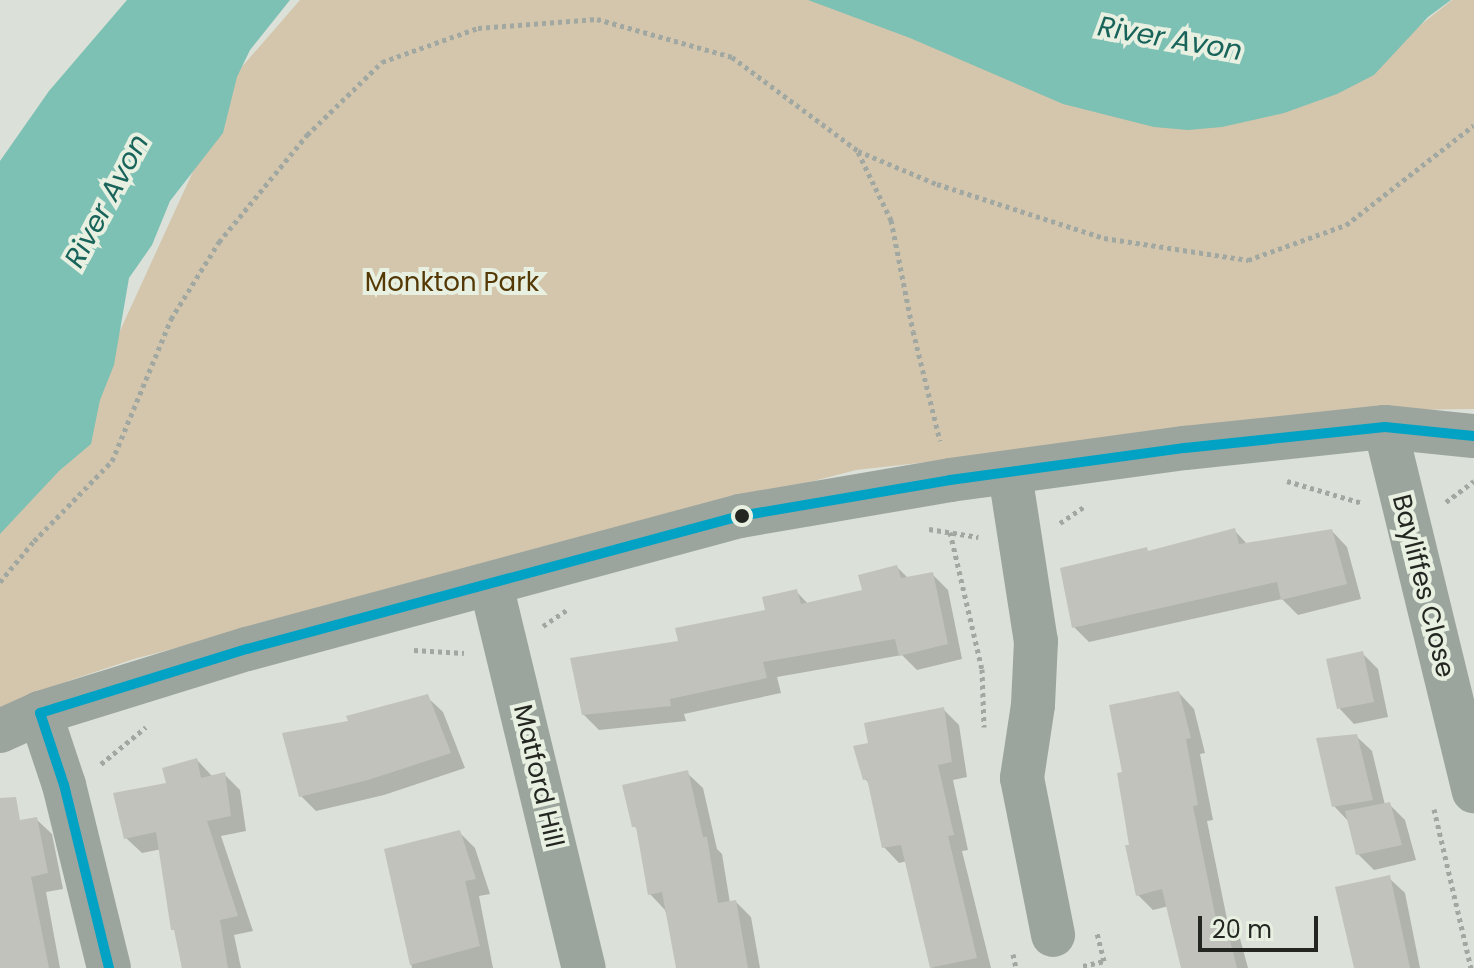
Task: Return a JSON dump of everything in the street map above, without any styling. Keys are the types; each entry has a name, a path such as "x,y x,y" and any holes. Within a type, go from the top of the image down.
{"street":[{"path":"0,731 40,713 247,649 740,516 950,480 1185,448 1385,427 1474,436"},
{"name":"Bayliffes Close","path":"1385,427 1474,791"},
{"path":"1010,474 1036,641 1033,705 1022,778 1053,935"},
{"name":"Matford Hill","path":"491,585 584,968"},
{"path":"40,713 64,785 109,968"}],"path":[{"path":"0,582 34,541 112,461 171,319 219,242 307,135 382,62 478,28 597,19 732,57 858,151 937,184 1104,238 1248,260 1346,225 1474,125"},
{"path":"858,151 891,220 913,331 950,480"},
{"path":"1279,478 1407,517 1437,509 1474,481"},
{"path":"919,527 995,540 1020,540 1042,534 1088,504"},
{"path":"403,648 458,653 508,648 573,605"},
{"path":"64,785 97,767 152,722"}],"green space":[{"name":"Monkton Park","path":"300,0 831,0 1346,84 1452,0 1474,0 1474,409 1399,410 856,470 134,659 68,681 0,711 0,526 113,346 240,69"}],"water":[{"name":"River Avon","path":"127,0 290,0 250,50 237,77 223,133 170,201 152,245 129,278 114,365 100,400 91,444 59,471 0,534 0,161 49,91"},
{"name":"River Avon","path":"808,0 1451,0 1428,17 1374,75 1337,94 1284,113 1222,127 1188,130 1154,127 1063,104 910,38"}],"building":[{"path":"1235,528 1239,544 1332,529 1347,584 1281,600 1277,582 1072,628 1060,568 1147,547 1148,551"},
{"path":"897,565 901,578 933,572 948,644 899,656 895,639 763,662 767,678 670,699 671,706 582,715 570,658 678,641 675,628 765,610 762,597 797,589 801,604 862,590 858,575"},
{"path":"1363,651 1374,702 1337,709 1326,659"},
{"path":"1179,691 1191,738 1186,739 1198,805 1193,806 1216,919 1224,917 1237,968 1181,968 1162,889 1136,896 1125,845 1129,845 1117,773 1122,772 1109,705"},
{"path":"428,694 451,753 368,780 299,797 282,733 348,721 346,716"},
{"path":"944,707 952,762 938,765 954,835 948,836 977,958 930,968 901,845 882,848 867,779 863,780 853,746 868,743 864,723"},
{"path":"1357,734 1373,800 1332,807 1316,738"},
{"path":"197,758 201,778 225,772 231,816 207,821 238,916 220,920 228,968 182,968 174,930 171,930 156,832 124,839 113,793 166,783 162,768"},
{"path":"688,770 703,837 707,837 718,903 736,900 748,968 676,968 662,892 648,895 636,827 632,827 622,785"},
{"path":"16,797 20,820 37,817 48,873 31,877 49,968 0,968 0,798"},
{"path":"1390,802 1402,845 1356,855 1345,811"},
{"path":"460,830 476,879 465,881 480,946 410,965 384,849"},
{"path":"1390,875 1410,968 1354,968 1335,887"}],"transit line":[{"path":"109,968 64,785 40,713 247,649 740,516 950,480 1185,448 1385,427 1474,436"}]}
